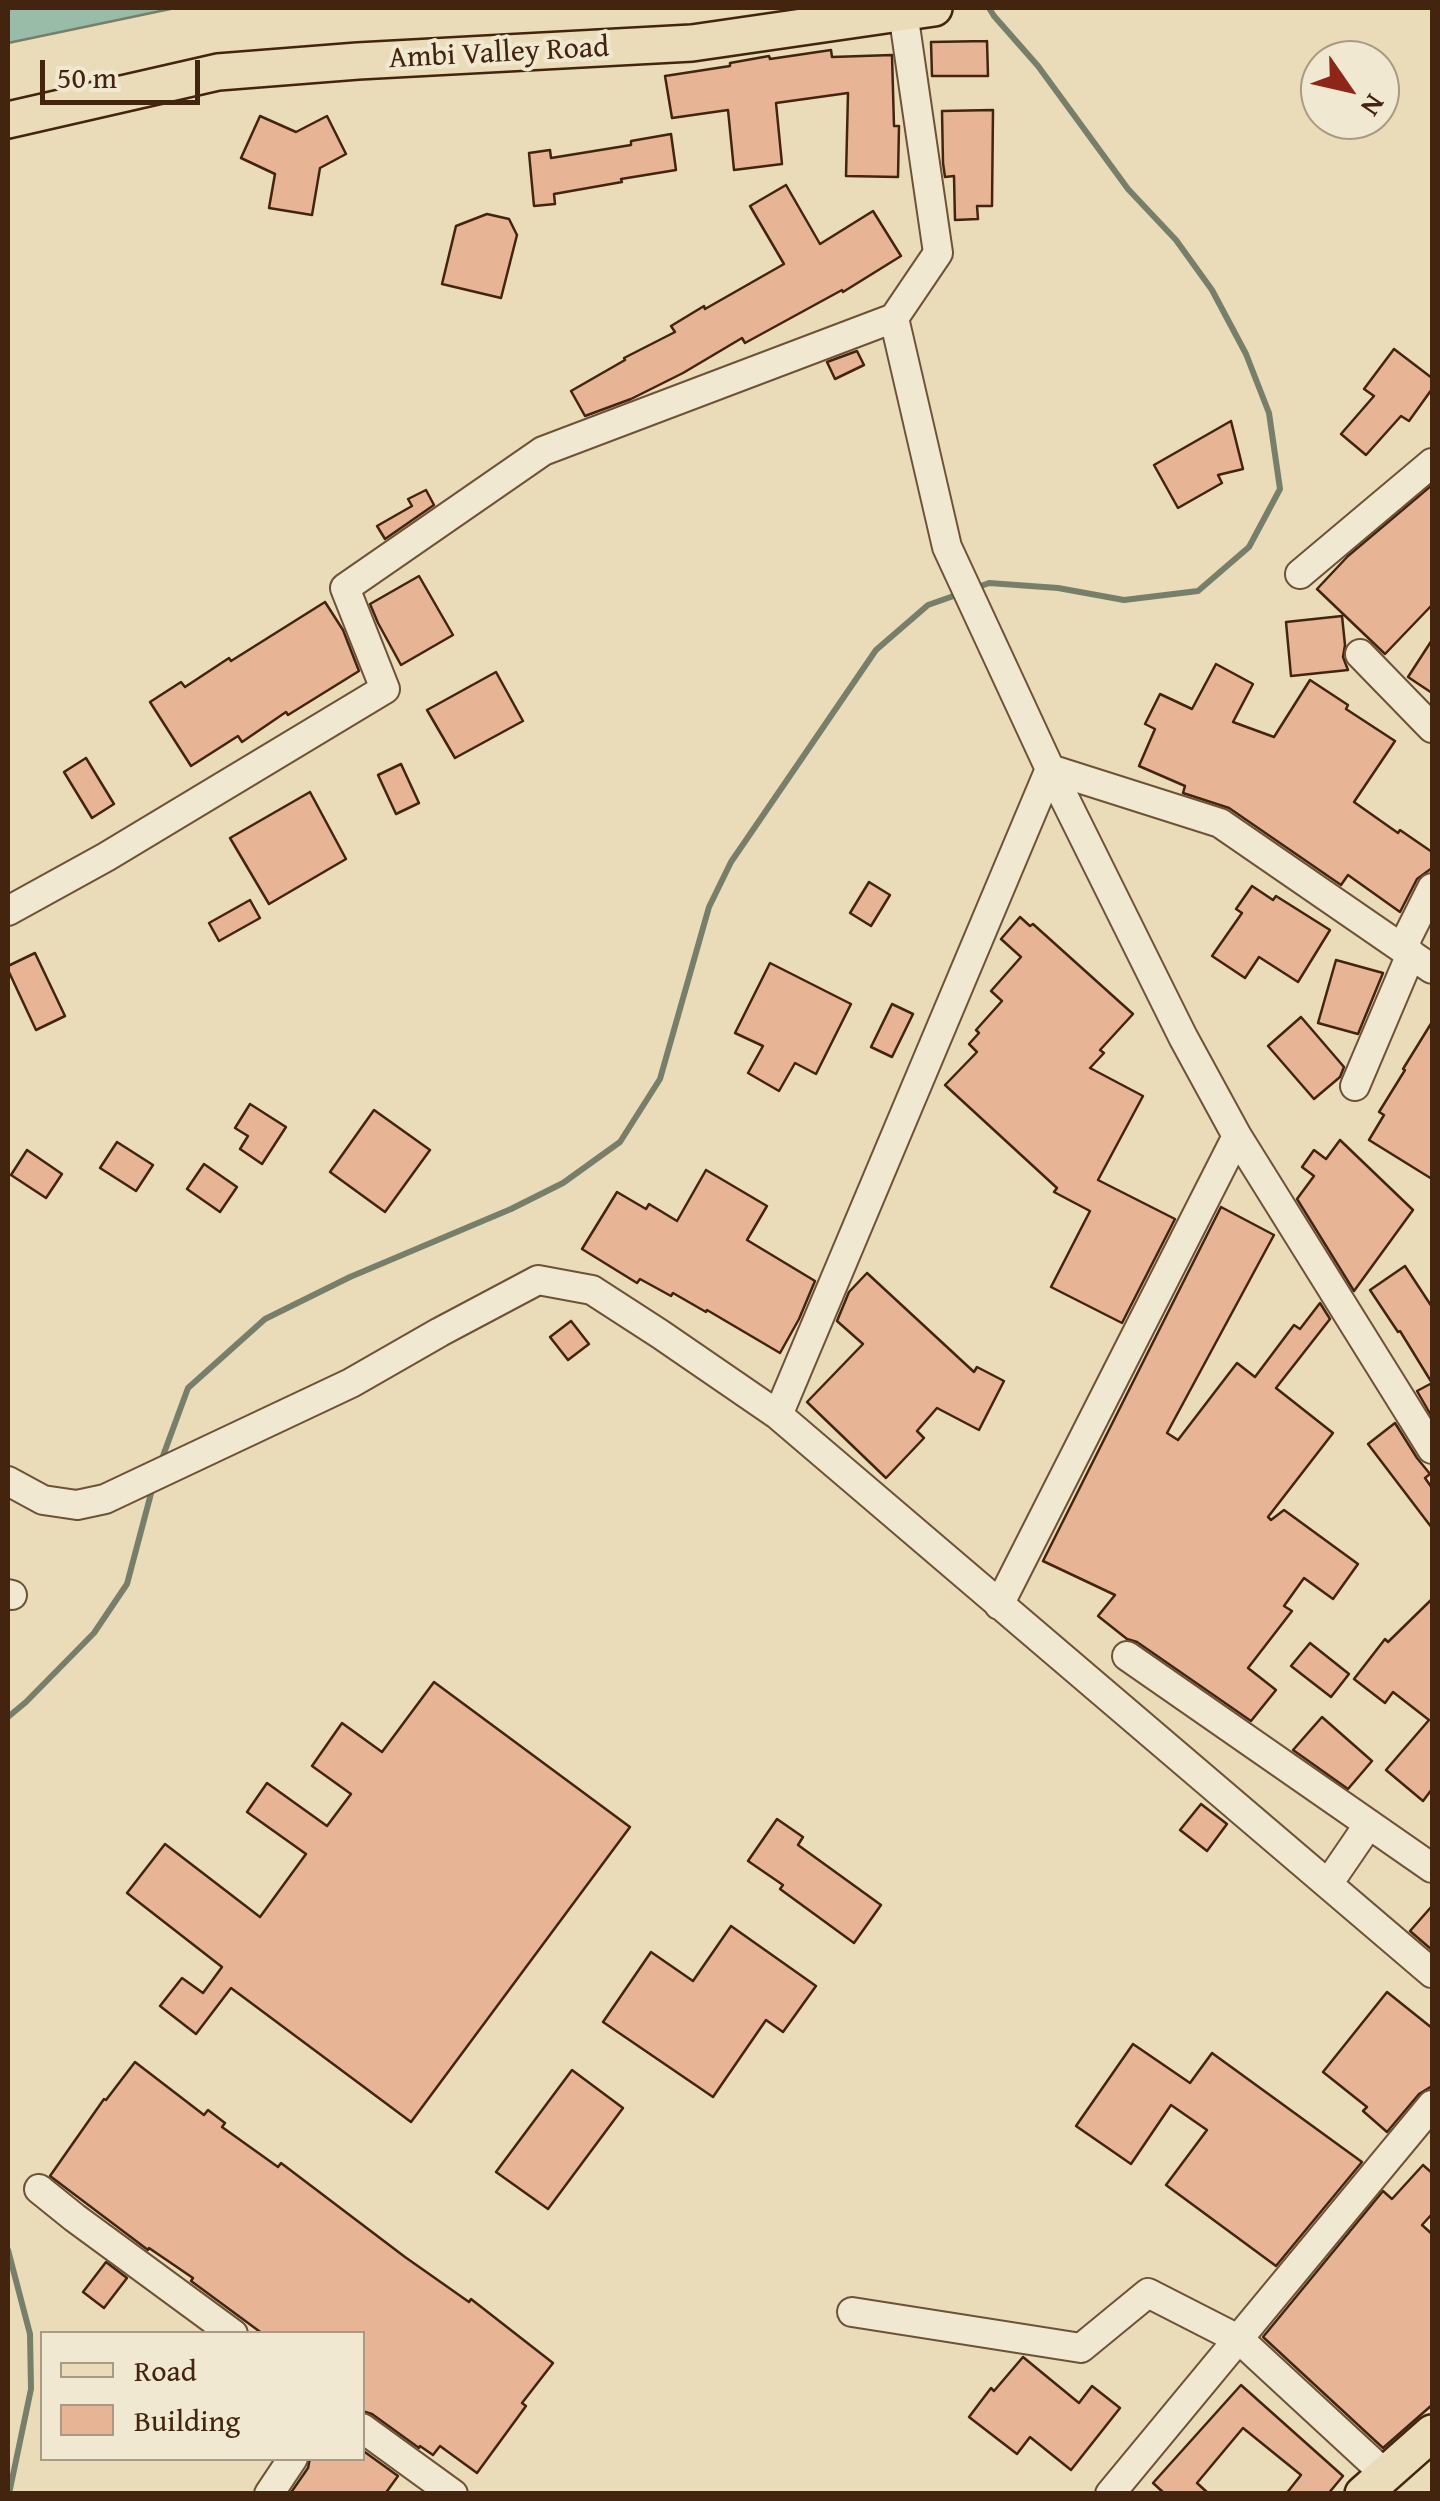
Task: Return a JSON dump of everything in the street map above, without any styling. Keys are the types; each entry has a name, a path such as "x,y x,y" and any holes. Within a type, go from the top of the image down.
{"main road":[{"name":"Ambi Valley Road","path":"8,120 218,72 692,43 918,10"},
{"path":"1374,2484 1432,2434"}],"street":[{"path":"8,910 106,857 386,689 345,588 543,451 894,318 938,253 918,10"},
{"path":"894,318 946,547 1050,769 1237,1136 1432,1449"},
{"path":"1300,574 1432,463"},
{"path":"1360,654 1432,728"},
{"path":"1050,769 1220,823 1415,957"},
{"path":"778,1415 1050,769"},
{"path":"1355,1086 1415,957 1432,888"},
{"path":"999,1605 1237,1136"},
{"path":"8,1481 44,1500 77,1505 105,1499 352,1383 538,1280 592,1290 778,1415 1432,1973"},
{"path":"1127,1656 1432,1868"},
{"path":"1328,1884 1369,1824"},
{"path":"1110,2494 1432,2105"},
{"path":"39,2189 230,2331"},
{"path":"852,2312 1081,2348 1148,2293 1240,2340 1374,2484"},
{"path":"365,2430 453,2494"},
{"path":"268,2494 291,2461"}],"shaded area":[{"path":"8,8 175,8 8,43"}],"building":[{"path":"987,41 988,76 932,76 931,42"},
{"path":"831,50 832,57 892,55 894,126 899,126 898,177 846,176 848,93 776,103 782,164 734,170 728,110 672,118 665,76 769,56 770,59"},
{"path":"993,110 992,206 977,206 978,219 955,220 954,176 945,177 943,163 942,111"},
{"path":"260,116 296,132 327,116 346,154 320,168 312,215 269,208 275,174 241,158"},
{"path":"671,134 676,170 554,194 555,204 534,206 529,153 550,150 551,158"},
{"path":"786,185 820,244 873,211 901,256 843,292 745,343 742,338 631,399 585,416 571,391 675,332 671,326 704,306 705,309 784,264 750,206"},
{"path":"487,214 509,219 517,235 501,298 442,284 456,226"},
{"path":"1394,349 1432,378 1432,389 1409,421 1401,416 1366,455 1341,434 1374,396 1364,389"},
{"path":"857,351 864,365 835,379 827,362"},
{"path":"1231,421 1243,469 1218,475 1222,483 1178,508 1154,465"},
{"path":"1432,485 1432,605 1385,654 1317,589 1348,556"},
{"path":"426,490 434,505 385,539 377,526 412,506 408,499"},
{"path":"419,576 453,635 401,665 370,604"},
{"path":"325,602 343,630 359,671 242,742 238,736 191,766 150,702 181,682 185,687 229,658 231,661"},
{"path":"1342,616 1343,657 1348,670 1291,676 1286,622"},
{"path":"1432,640 1432,693 1408,677"},
{"path":"1216,664 1253,684 1233,722 1274,737 1310,680 1395,741 1354,802 1432,852 1432,868 1417,879 1400,912 1348,875 1341,885 1229,808 1183,793 1185,786 1139,766 1155,729 1145,724 1160,694 1192,709"},
{"path":"496,672 523,721 455,758 427,710"},
{"path":"86,758 114,804 92,818 64,772"},
{"path":"401,764 419,803 396,814 378,775"},
{"path":"310,792 346,859 269,904 230,838"},
{"path":"869,882 890,895 871,926 850,913"},
{"path":"1252,886 1273,900 1276,896 1330,930 1298,982 1259,957 1245,978 1212,956 1242,913 1236,909"},
{"path":"250,900 260,918 219,941 209,923"},
{"path":"1020,917 1030,926 1033,924 1133,1014 1100,1050 1104,1053 1090,1068 1143,1096 1098,1180 1175,1219 1122,1323 1051,1287 1090,1211 1054,1192 1057,1188 945,1085 977,1052 969,1044 1002,1001 991,991 1021,957 1001,939"},
{"path":"35,953 65,1016 36,1030 8,970 8,966"},
{"path":"1336,960 1383,973 1358,1034 1318,1023"},
{"path":"770,963 851,1004 816,1074 795,1063 779,1091 748,1073 763,1046 735,1033"},
{"path":"892,1004 913,1014 892,1057 871,1047"},
{"path":"1301,1017 1344,1067 1340,1077 1314,1099 1268,1046"},
{"path":"1432,1022 1432,1179 1369,1140 1384,1115 1379,1112"},
{"path":"250,1104 286,1127 262,1164 240,1149 248,1136 235,1128"},
{"path":"374,1110 430,1150 385,1212 330,1172"},
{"path":"1340,1140 1413,1210 1354,1291 1297,1199 1314,1176 1302,1167 1314,1150 1326,1159"},
{"path":"117,1142 153,1165 136,1191 100,1168"},
{"path":"27,1150 62,1174 46,1198 11,1175"},
{"path":"204,1164 237,1187 220,1212 187,1189"},
{"path":"706,1170 767,1206 747,1240 815,1281 780,1353 673,1293 671,1296 640,1279 637,1283 582,1249 617,1192 646,1209 649,1204 677,1221"},
{"path":"1221,1207 1274,1235 1167,1433 1178,1440 1237,1363 1255,1377 1294,1325 1300,1329 1320,1303 1330,1319 1276,1388 1333,1433 1268,1517 1271,1520 1284,1510 1358,1564 1333,1599 1304,1578 1284,1606 1292,1611 1248,1668 1276,1690 1251,1721 1098,1616 1115,1595 1043,1561"},
{"path":"1405,1266 1432,1307 1432,1383 1370,1290"},
{"path":"867,1273 974,1372 977,1367 1004,1381 979,1430 937,1408 917,1431 924,1438 886,1478 807,1402 863,1344 837,1321 849,1292"},
{"path":"571,1321 589,1344 568,1360 550,1337"},
{"path":"1432,1383 1432,1417 1417,1391"},
{"path":"1395,1423 1430,1474 1425,1478 1432,1488 1432,1528 1368,1444"},
{"path":"1432,1599 1432,1789 1423,1801 1386,1770 1429,1720 1393,1692 1385,1703 1354,1679 1385,1639 1388,1642"},
{"path":"1310,1643 1349,1674 1331,1697 1291,1666"},
{"path":"434,1682 630,1827 411,2122 231,1988 196,2034 160,2006 182,1978 203,1993 222,1967 127,1893 165,1844 260,1917 306,1854 247,1812 267,1783 327,1826 351,1794 312,1766 342,1723 382,1752"},
{"path":"1322,1717 1372,1761 1348,1789 1293,1750"},
{"path":"1201,1804 1227,1824 1207,1851 1180,1830"},
{"path":"777,1819 803,1837 798,1845 881,1905 854,1943 748,1861"},
{"path":"1432,1906 1432,1950 1410,1931"},
{"path":"731,1926 816,1986 783,2032 766,2020 713,2097 603,2022 651,1952 693,1981"},
{"path":"1387,1992 1432,2028 1432,2086 1419,2094 1387,2132 1363,2111 1367,2107 1323,2072"},
{"path":"1133,2044 1190,2083 1212,2053 1362,2162 1276,2266 1166,2185 1207,2130 1171,2105 1131,2164 1076,2126"},
{"path":"135,2062 204,2115 208,2110 225,2123 222,2127 278,2167 281,2163 405,2257 469,2302 471,2299 553,2363 477,2473 440,2446 433,2455 365,2412 365,2331 259,2331 191,2281 193,2278 148,2250 50,2176"},
{"path":"572,2070 623,2108 548,2209 496,2172"},
{"path":"1423,2165 1432,2173 1432,2214 1422,2225 1432,2234 1432,2405 1383,2448 1263,2337 1383,2191 1392,2199"},
{"path":"106,2262 127,2278 104,2308 83,2292"},
{"path":"1023,2357 1079,2403 1092,2386 1120,2408 1071,2470 1030,2437 1017,2454 969,2417 991,2388 994,2391"},
{"path":"1241,2385 1343,2476 1328,2494 1286,2494 1301,2475 1243,2428 1197,2483 1209,2494 1165,2494 1153,2483"},
{"path":"365,2452 398,2476 385,2494 290,2494 309,2461 365,2461"}],"waterway":[{"path":"973,589 989,583 1058,588 1124,600 1198,591 1249,547 1280,489 1269,413 1246,354 1212,290 1176,240 1128,189 1038,66 989,8"},
{"path":"160,1464 188,1388 265,1319 350,1277 511,1209 563,1183 620,1142 660,1079 709,907 731,862 876,650 928,605 962,593"},
{"path":"8,1717 94,1633 127,1584 153,1486"},
{"path":"8,2250 30,2334 31,2389 9,2494"}]}
